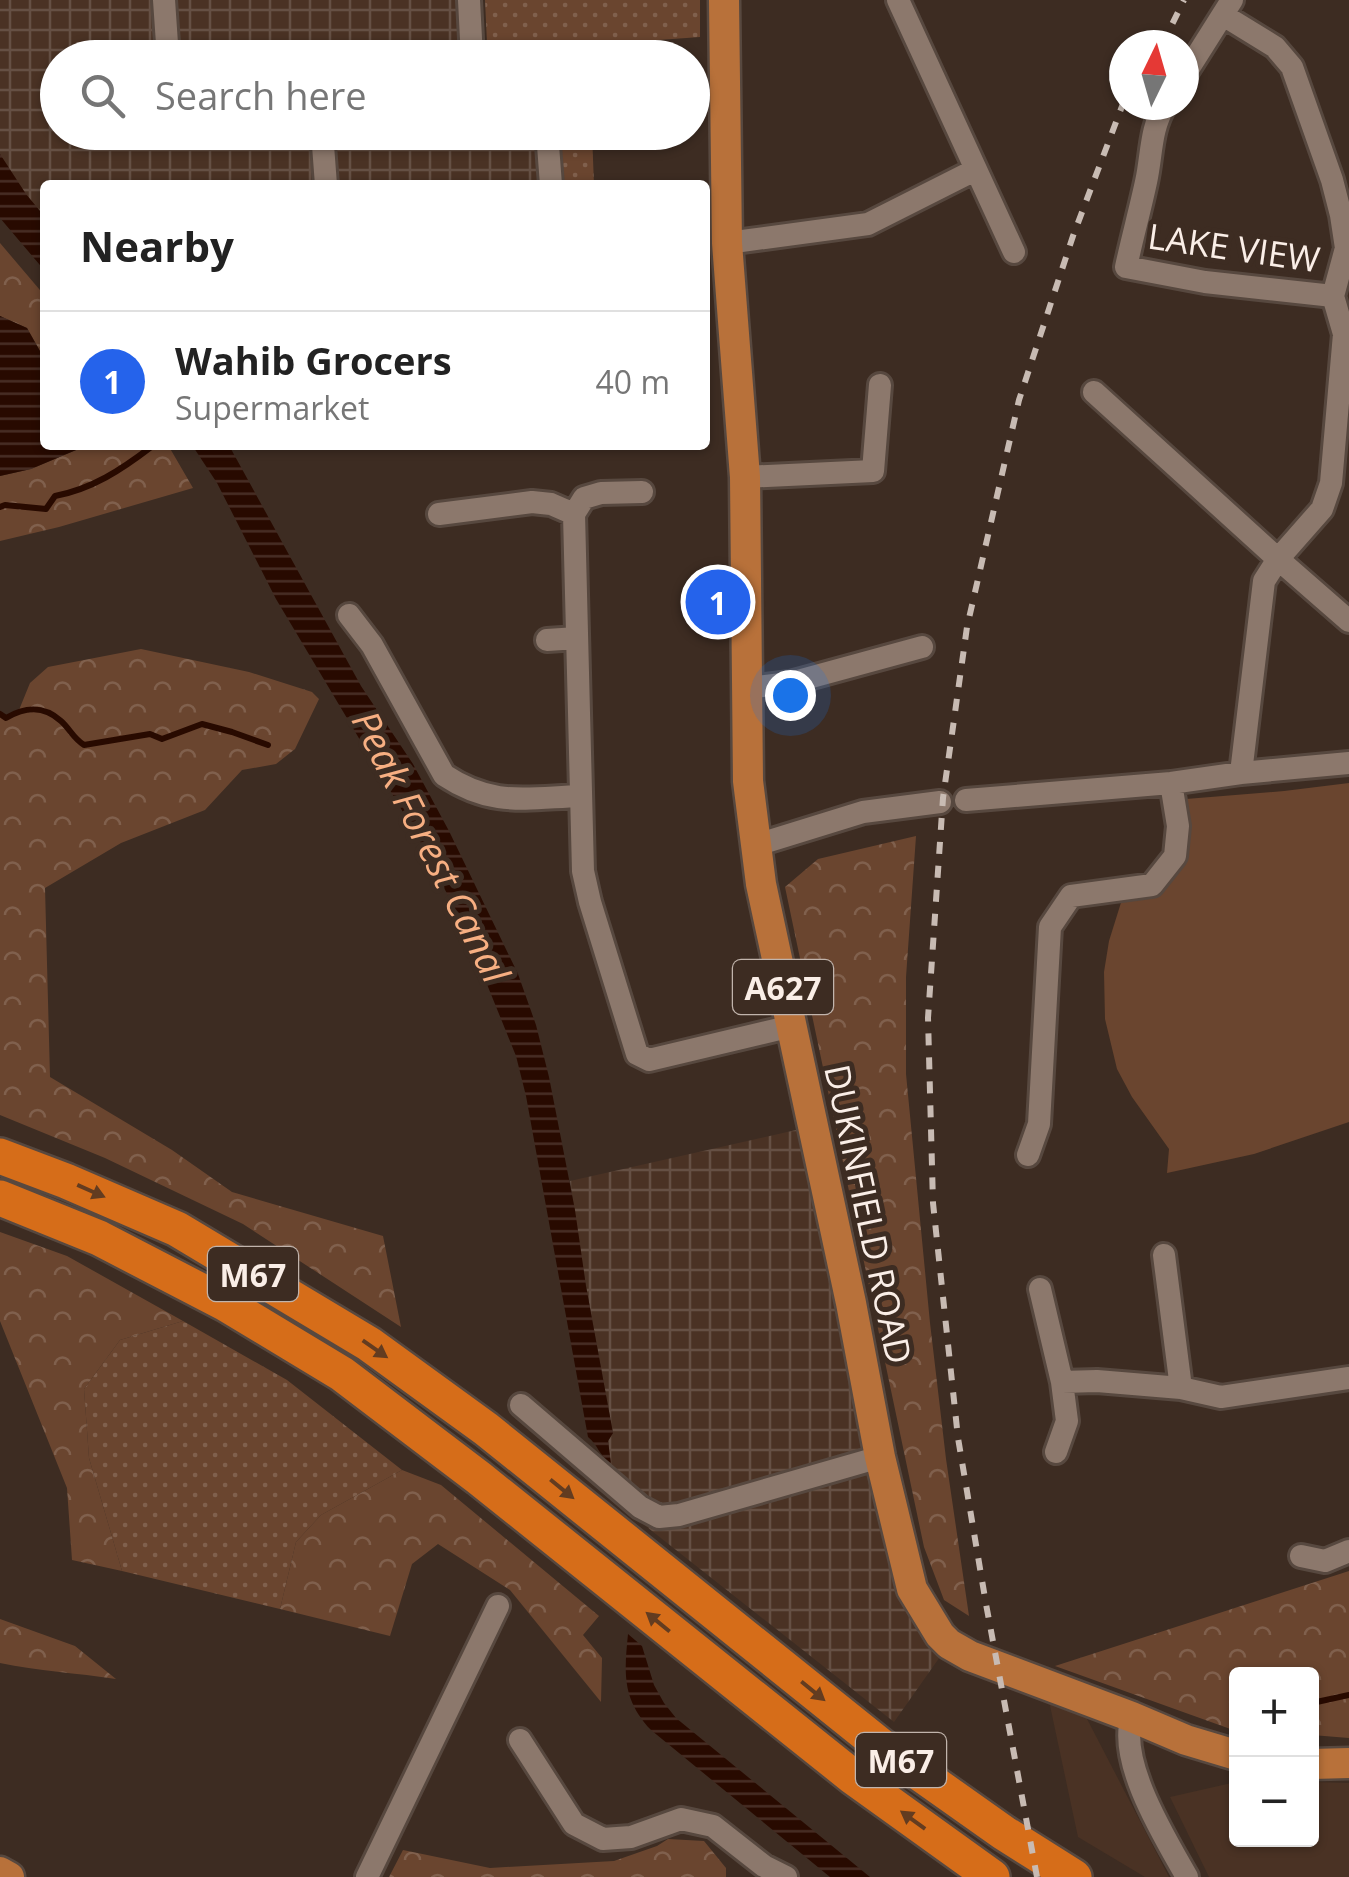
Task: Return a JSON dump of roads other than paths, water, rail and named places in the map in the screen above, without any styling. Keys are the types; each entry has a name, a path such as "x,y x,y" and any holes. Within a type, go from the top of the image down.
{"highway":[{"name":"M67","path":"0,1156 66,1180 177,1230 369,1344 500,1440 881,1746 1074,1877"},
{"name":"M67","path":"0,1198 99,1238 226,1304 342,1374 853,1776 992,1877"}],"main road":[{"name":"DUKINFIELD ROAD","path":"724,0 727,243 745,477 748,780 761,884 880,1457 912,1589 940,1635 990,1665 1229,1753"},
{"path":"1319,1764 1349,1763"},
{"path":"0,1872 9,1877"}],"street":[{"path":"164,0 167,40"},
{"path":"469,0 471,40"},
{"path":"898,0 1014,252"},
{"path":"1199,52 1228,7 1292,66 1332,180 1346,248 1332,296 1344,334 1330,482 1322,509 1264,581 1241,773"},
{"name":"LAKE VIEW","path":"1158,120 1126,267 1205,282 1332,296"},
{"path":"323,150 326,180"},
{"path":"548,150 551,180"},
{"path":"727,243 868,224 976,170"},
{"path":"745,477 873,471 880,385"},
{"path":"1094,392 1349,621"},
{"path":"642,492 601,493 584,498 574,514 580,796 584,871 590,902 637,1054 649,1060 792,1026"},
{"path":"439,514 532,502 552,504 574,514"},
{"path":"348,614 372,645 444,775 464,788 499,799 580,796"},
{"path":"372,645 394,632"},
{"path":"547,640 577,638"},
{"path":"747,688 790,683 922,647"},
{"path":"966,800 1349,763"},
{"path":"1028,1155 1039,1124 1050,927 1071,896 1152,885 1175,856 1178,826 1171,783"},
{"path":"756,845 863,812 940,802"},
{"path":"1164,1256 1181,1388"},
{"path":"1040,1289 1068,1421 1056,1452"},
{"path":"1062,1382 1181,1388 1221,1397 1349,1378"},
{"path":"521,1405 640,1506 660,1516 680,1514 880,1457"},
{"path":"1301,1556 1325,1561 1349,1551"},
{"path":"367,1877 498,1606"},
{"path":"1132,1717 1128,1738 1137,1780 1186,1877"},
{"path":"520,1740 574,1824 603,1838 631,1837 681,1819 713,1826 764,1866 786,1877"}],"water":[{"path":"0,154 40,211 40,265 0,218"},
{"path":"0,316 27,328 40,351 40,450 76,450 31,469 0,476"},
{"name":"Peak Forest Canal","path":"195,450 232,450 361,686 413,764 518,974 549,1077 575,1210 613,1433 608,1441 611,1463 588,1437 516,1056 465,930 416,834 276,599 217,483"},
{"path":"628,1634 642,1646 654,1685 676,1718 870,1877 830,1877 651,1730 635,1708 627,1685"}],"waterway":[{"path":"0,507 46,509 55,496 106,477 147,450"},
{"path":"0,714 6,718 27,710 47,712 84,745 150,734 162,739 202,724 268,745"},
{"path":"1319,1701 1349,1695"}],"railway":[{"path":"1169,30 1184,0"},
{"path":"1037,1877 958,1438 933,1203 928,1018 943,798 967,627 1019,400 1073,236 1117,120"}],"place":[{"name":"Wahib Grocers","path":"718,602"}]}
